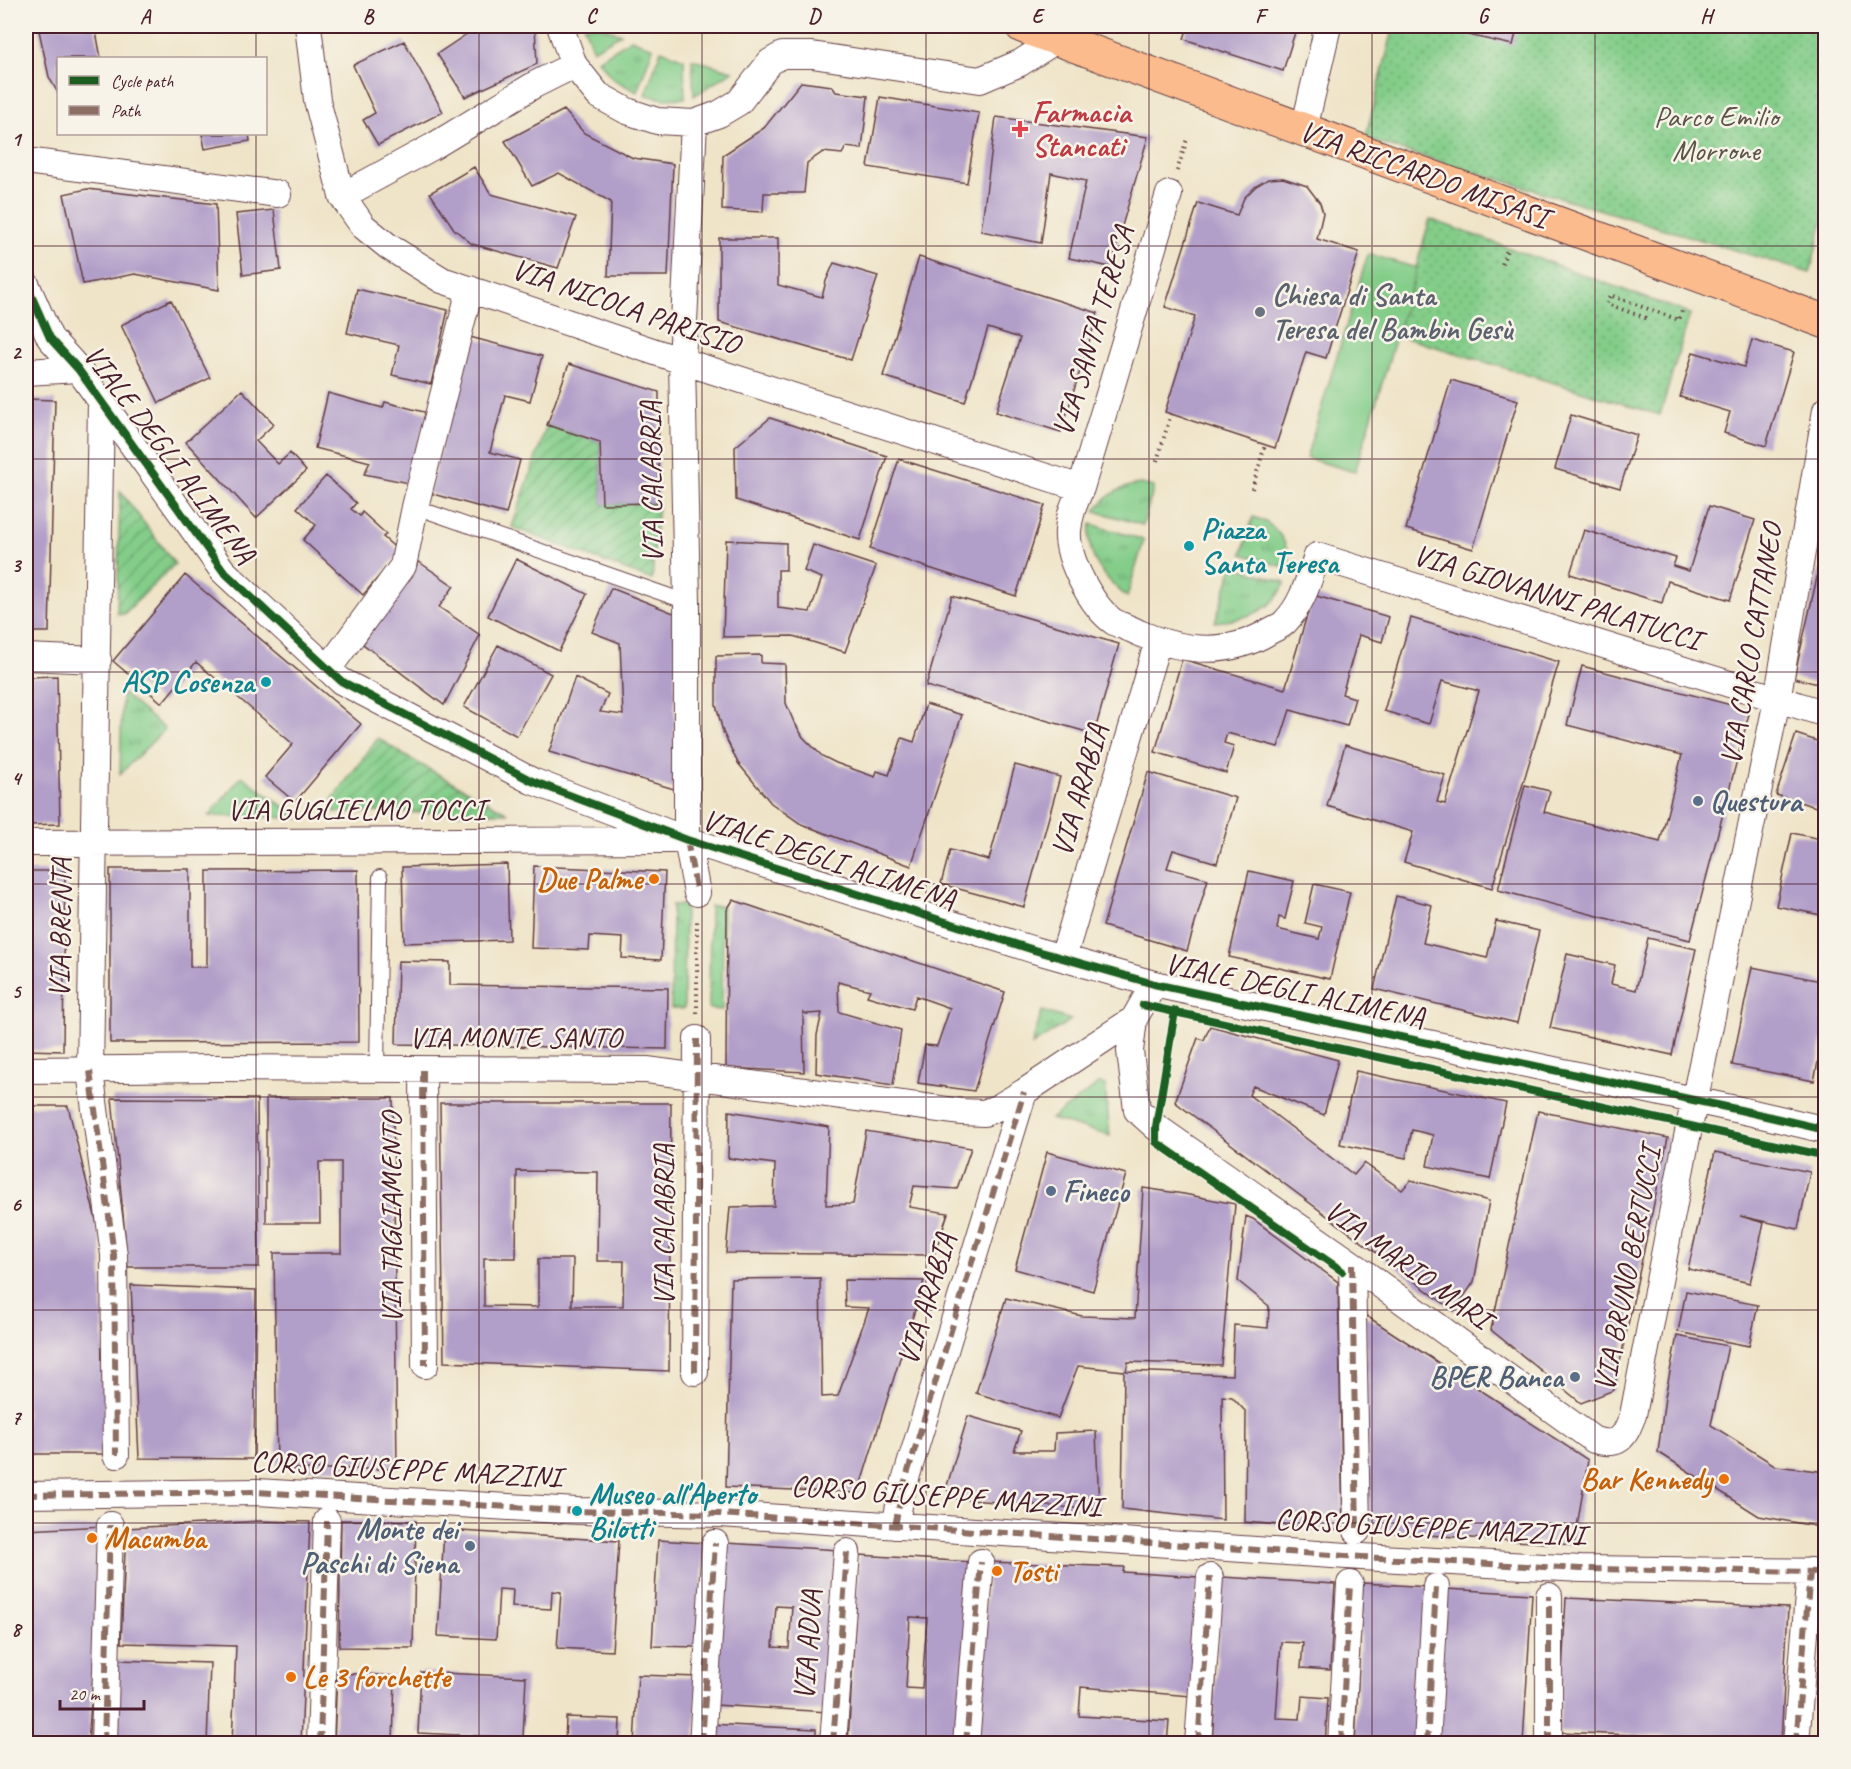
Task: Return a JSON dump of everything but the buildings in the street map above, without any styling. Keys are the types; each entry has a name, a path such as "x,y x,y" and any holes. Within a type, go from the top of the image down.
{"main road":[{"name":"VIA RICCARDO MISASI","path":"1022,26 1061,32 1304,129 1826,322"}],"street":[{"name":"VIA NICOLA PARISIO","path":"308,26 317,100 342,196 363,226 388,247 442,280 681,361 1081,488"},
{"path":"560,26 574,65 598,95 627,111 657,121 694,123 719,114 739,102 770,62 782,55 812,55 980,80 1020,63 1061,32"},
{"path":"1304,129 1328,26"},
{"path":"342,196 574,65"},
{"name":"VIA CALABRIA","path":"694,123 681,361 687,602 687,840 697,893"},
{"path":"26,161 278,194"},
{"name":"VIA SANTA TERESA","path":"1081,488 1169,194"},
{"name":"VIALE DEGLI ALIMENA","path":"26,284 50,338 78,369 223,571 341,681 532,781 687,840 1063,958 1154,984 1826,1130"},
{"path":"328,669 403,566 415,507 470,289"},
{"path":"26,372 78,369"},
{"name":"VIA BRENTA","path":"101,400 90,1071 114,1255 116,1455"},
{"name":"VIA CARLO CATTANEO","path":"1694,1101 1777,700 1826,410"},
{"path":"1081,488 1072,507 1068,533 1072,559 1088,593 1114,621 1158,641"},
{"name":"VIA GIOVANNI PALATUCCI","path":"1158,641 1184,647 1220,649 1253,642 1285,622 1303,595 1317,556 1826,714"},
{"name":"VIA ARABIA","path":"1063,958 1158,641"},
{"path":"26,657 98,660"},
{"name":"VIA GUGLIELMO TOCCI","path":"26,843 687,840"},
{"path":"1024,1092 1134,1019 1154,984"},
{"name":"VIA MARIO MARI","path":"1134,1019 1130,1050 1137,1110 1156,1127 1352,1264 1594,1440 1605,1443 1617,1442 1626,1433 1633,1415"},
{"name":"VIA CALABRIA","path":"695,1372 697,1039"},
{"name":"VIA MONTE SANTO","path":"26,1070 218,1068 647,1070 984,1113 1024,1092"},
{"name":"VIA TAGLIAMENTO","path":"423,1070 424,1365"},
{"name":"VIA ARABIA","path":"895,1526 902,1491 1024,1092"},
{"name":"VIA BRUNO BERTUCCI","path":"1633,1415 1694,1101"},
{"path":"1352,1264 1357,1531"},
{"name":"CORSO GIUSEPPE MAZZINI","path":"26,1495 257,1491 577,1511 721,1514 1373,1558 1581,1569 1818,1571"},
{"path":"320,1743 327,1521"},
{"path":"104,1743 110,1525"},
{"path":"702,1743 715,1543"},
{"name":"VIA ADUA","path":"833,1743 847,1552"},
{"path":"966,1743 981,1562"},
{"path":"1796,1743 1818,1571"},
{"path":"1198,1743 1210,1577"},
{"path":"1341,1743 1350,1584"},
{"path":"1427,1743 1436,1587"},
{"path":"1549,1596 1549,1743"}],"lane":[{"path":"415,507 687,602"},
{"path":"377,1069 380,877"}],"path":[{"path":"1502,264 1508,247"},
{"path":"1646,318 1607,304 1610,295 1679,320 1682,311"},
{"path":"1156,461 1171,414"},
{"path":"1252,489 1265,445"},
{"path":"697,893 697,1039"}],"green space":[{"path":"584,26 600,26 621,34 593,50"},
{"name":"Parco Emilio Morrone","path":"1394,26 1825,26 1825,212 1810,273 1365,139"},
{"path":"631,39 653,48 637,92 613,79 598,60"},
{"path":"661,50 684,59 685,98 665,99 645,95"},
{"path":"692,59 733,71 694,96"},
{"path":"1430,219 1690,314 1660,415 1396,335"},
{"path":"1368,254 1417,268 1355,472 1306,458"},
{"path":"547,425 600,442 602,504 658,503 652,580 512,527"},
{"path":"1141,484 1154,487 1143,525 1095,511 1115,492"},
{"path":"120,491 175,564 124,614 117,613"},
{"path":"1253,517 1269,524 1280,536 1287,551 1290,569 1242,554"},
{"path":"1091,524 1144,540 1127,597 1104,574 1093,556 1089,535"},
{"path":"1233,566 1285,582 1274,601 1266,607 1247,616 1215,622"},
{"path":"122,693 165,729 120,774"},
{"path":"378,738 407,757 508,813 334,812 332,800"},
{"path":"242,776 299,818 209,816"},
{"path":"672,905 685,905 684,1009 671,1009"},
{"path":"710,906 723,906 722,1010 709,1009"},
{"path":"1042,1011 1071,1020 1032,1045"},
{"path":"1100,1083 1105,1085 1110,1136 1051,1119"}],"marked path":[{"path":"687,840 697,893"},
{"path":"695,1372 697,1039"},
{"path":"423,1070 425,1365"},
{"path":"90,1071 114,1255 116,1455"},
{"path":"895,1526 902,1491 1024,1092"},
{"path":"1352,1264 1357,1531"},
{"path":"26,1495 257,1492 577,1511 721,1514 1362,1557 1581,1569 1826,1572"},
{"path":"320,1744 327,1521"},
{"path":"104,1744 110,1525"},
{"path":"702,1744 715,1543"},
{"path":"833,1744 847,1552"},
{"path":"966,1744 981,1562"},
{"path":"1796,1744 1810,1571"},
{"path":"1198,1744 1210,1577"},
{"path":"1341,1744 1350,1584"},
{"path":"1427,1744 1436,1587"},
{"path":"1549,1596 1549,1744"}],"cycle path":[{"path":"26,284 50,338 78,369 223,571 341,681 532,781 687,840 1034,950 1154,984 1826,1130"},
{"path":"1143,1005 1826,1156"},
{"path":"1175,1011 1156,1127 1156,1142 1342,1271"}],"place":[{"name":"Farmacia Stancati","path":"1020,129"},
{"name":"Chiesa di Santa Teresa del Bambin Gesù","path":"1260,312"},
{"name":"Piazza Santa Teresa","path":"1189,546"},
{"name":"ASP Cosenza","path":"266,682"},
{"name":"Questura","path":"1698,801"},
{"name":"Due Palme","path":"654,879"},
{"name":"Fineco","path":"1051,1191"},
{"name":"BPER Banca","path":"1575,1377"},
{"name":"Bar Kennedy","path":"1724,1479"},
{"name":"Museo all'Aperto Bilotti","path":"577,1511"},
{"name":"Macumba","path":"92,1538"},
{"name":"Monte dei Paschi di Siena","path":"470,1546"},
{"name":"Tosti","path":"997,1571"},
{"name":"Le 3 forchette","path":"291,1677"}]}
